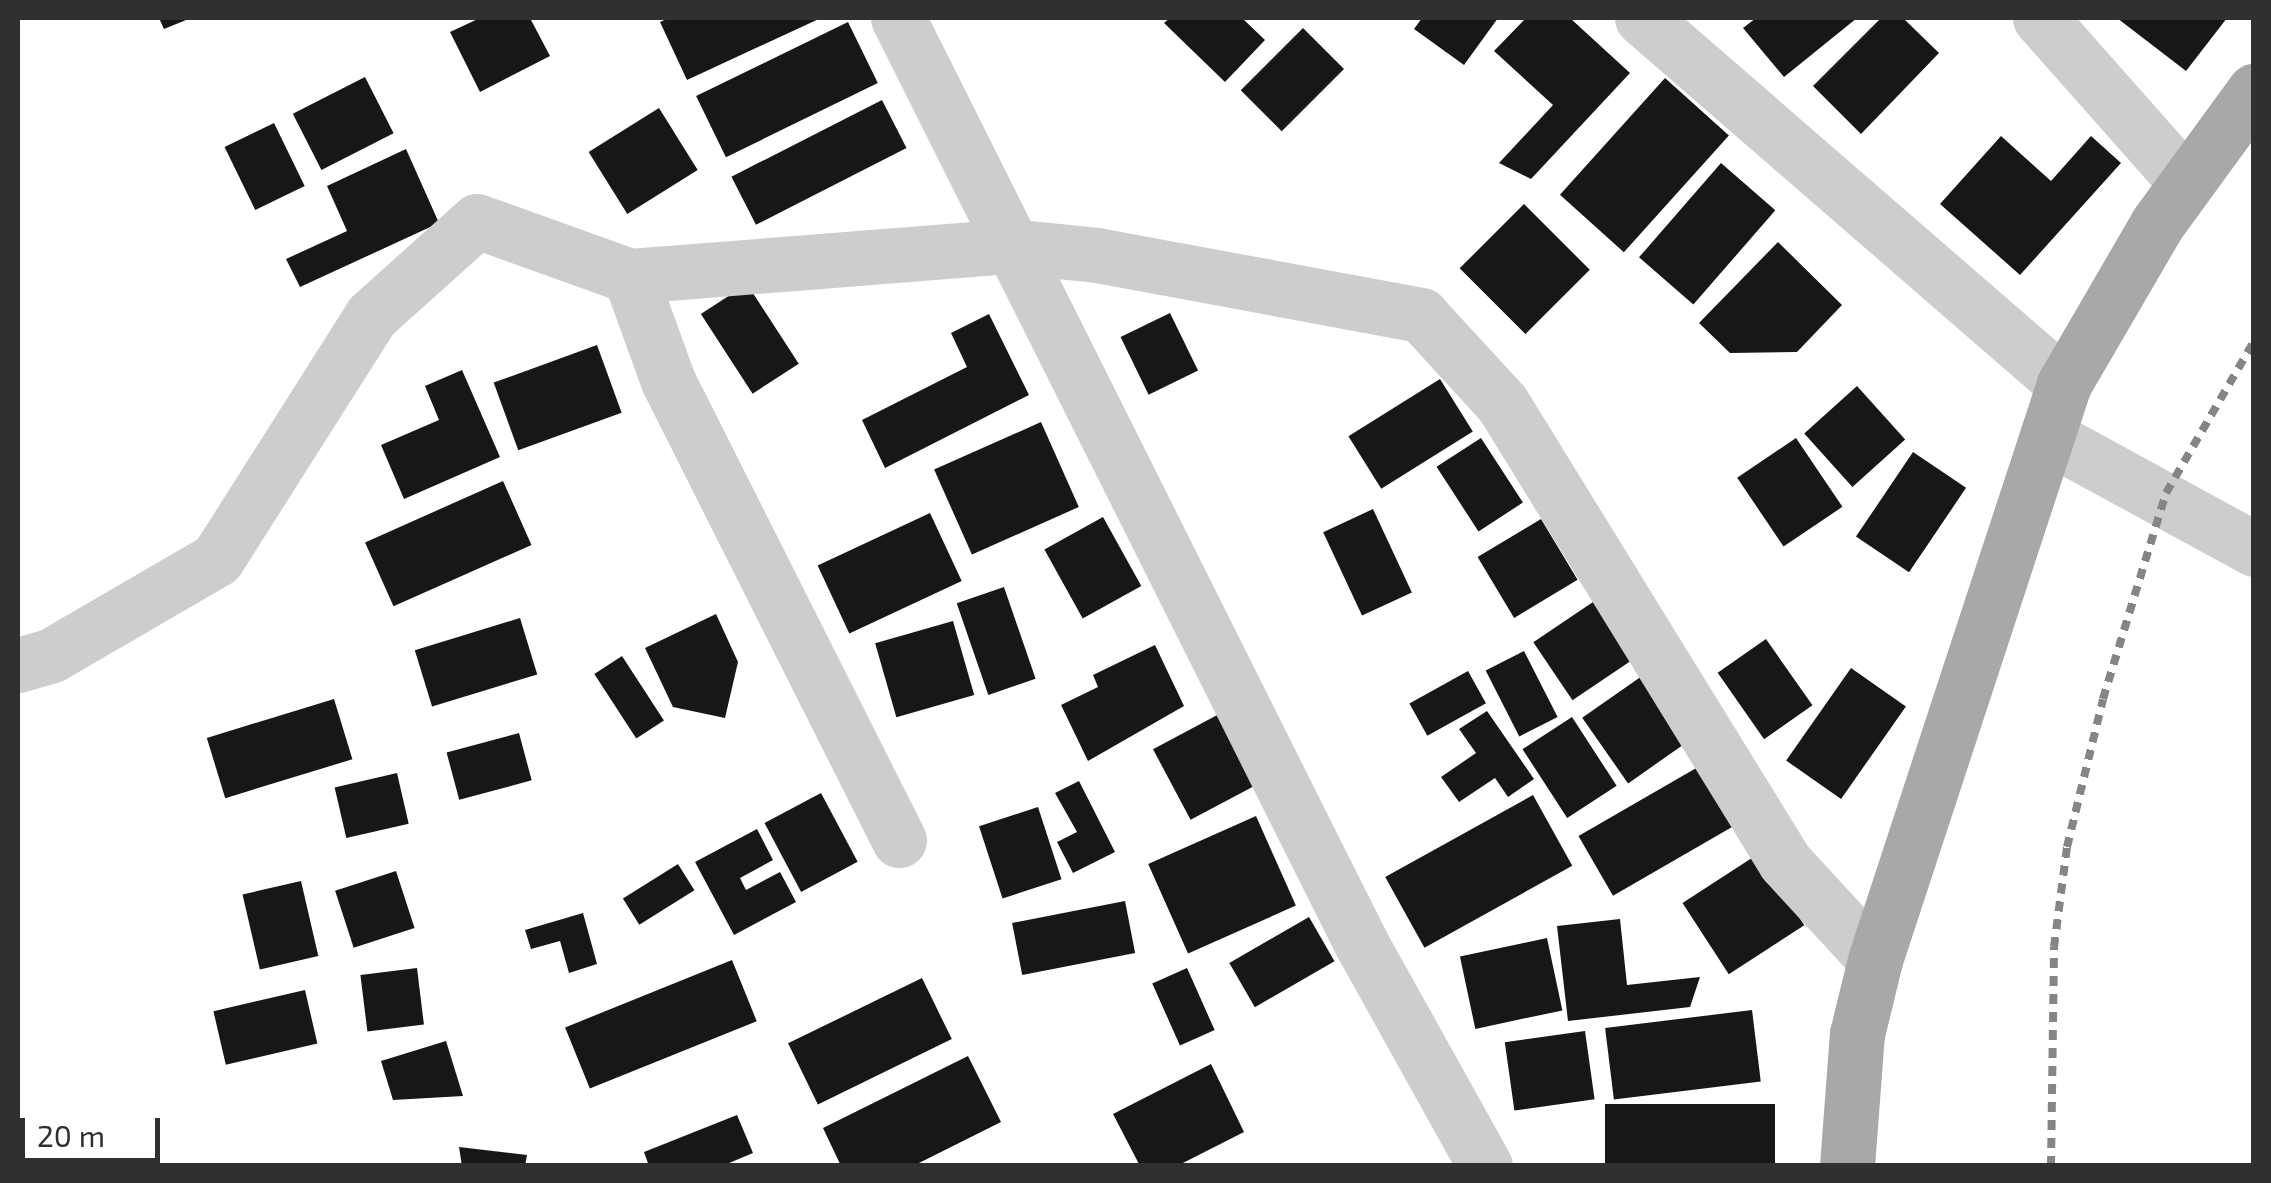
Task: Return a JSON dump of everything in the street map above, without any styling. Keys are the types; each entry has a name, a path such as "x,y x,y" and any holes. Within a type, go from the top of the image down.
{"main road":[{"path":"1847,1166 1857,1034 1874,960 2064,384 2184,181 2254,91"}],"street":[{"path":"898,18 1361,943 1485,1166"},
{"path":"1642,18 2064,384"},
{"path":"2040,18 2184,181"},
{"path":"18,664 52,655 217,559 371,316 476,220 630,276 1009,246 1421,315 1502,403 1785,862 1874,960"},
{"path":"630,276 668,381 899,840"},
{"path":"2047,436 2254,548"}],"building":[{"path":"159,18 191,18 164,29"},
{"path":"480,18 530,18 550,56 480,92 450,32"},
{"path":"669,18 821,18 687,80 660,22"},
{"path":"1170,18 1242,18 1265,40 1225,82 1164,23"},
{"path":"1422,18 1498,18 1464,65 1414,29"},
{"path":"1526,18 1570,18 1630,73 1531,179 1499,163 1553,105 1494,51"},
{"path":"1756,18 1857,18 1784,77 1743,28"},
{"path":"1881,18 1903,18 1939,53 1861,134 1813,86"},
{"path":"2117,18 2227,18 2186,71"},
{"path":"848,22 878,83 726,157 696,96"},
{"path":"1303,28 1344,69 1282,131 1241,90"},
{"path":"365,77 394,133 321,170 293,114"},
{"path":"1665,78 1729,136 1624,252 1560,195"},
{"path":"882,100 907,148 756,225 731,177"},
{"path":"659,108 698,170 627,214 589,152"},
{"path":"274,123 305,186 255,210 225,147"},
{"path":"2001,136 2051,181 2091,136 2121,163 2020,275 1940,204"},
{"path":"406,149 439,223 300,287 286,259 347,231 327,186"},
{"path":"1721,163 1775,210 1693,305 1639,257"},
{"path":"1524,204 1590,270 1525,334 1460,268"},
{"path":"1778,242 1842,305 1797,352 1730,353 1699,323"},
{"path":"747,284 799,364 753,394 701,314"},
{"path":"1170,313 1198,371 1149,395 1121,337"},
{"path":"989,314 1029,395 885,468 862,420 967,367 951,333"},
{"path":"597,345 622,413 518,450 494,383"},
{"path":"462,370 500,457 404,499 381,445 439,420 425,386"},
{"path":"1440,379 1473,432 1381,489 1348,436"},
{"path":"1857,386 1905,440 1852,487 1804,434"},
{"path":"1041,422 1079,507 972,555 934,470"},
{"path":"1481,438 1523,503 1478,531 1437,467"},
{"path":"1796,438 1842,507 1784,547 1737,478"},
{"path":"1913,452 1966,488 1909,572 1856,537"},
{"path":"503,481 531,545 394,606 365,542"},
{"path":"1373,509 1412,592 1362,616 1323,532"},
{"path":"930,513 962,581 849,633 818,565"},
{"path":"1103,517 1141,586 1083,619 1044,549"},
{"path":"1541,519 1578,580 1514,618 1478,557"},
{"path":"1004,587 1036,679 988,695 957,603"},
{"path":"1593,602 1632,660 1572,700 1533,642"},
{"path":"716,614 738,662 725,718 673,707 645,648"},
{"path":"520,618 537,674 432,707 415,650"},
{"path":"953,621 974,695 896,717 875,643"},
{"path":"1766,639 1812,705 1764,739 1718,673"},
{"path":"1155,645 1184,706 1088,761 1061,705 1098,687 1093,675"},
{"path":"1524,651 1558,717 1519,736 1486,671"},
{"path":"622,656 664,721 636,739 594,674"},
{"path":"1851,668 1906,706 1841,799 1786,761"},
{"path":"1468,671 1486,703 1427,736 1409,703"},
{"path":"1642,676 1688,742 1628,783 1582,718"},
{"path":"334,699 352,759 225,798 207,738"},
{"path":"1487,711 1534,779 1508,797 1495,778 1459,802 1441,777 1476,753 1459,729"},
{"path":"1221,713 1259,784 1191,820 1153,749"},
{"path":"1572,717 1617,786 1567,818 1523,749"},
{"path":"519,733 532,780 459,800 447,752"},
{"path":"1698,767 1732,827 1613,896 1578,836"},
{"path":"397,773 409,824 346,838 335,787"},
{"path":"1079,781 1115,852 1073,873 1057,842 1077,832 1055,793"},
{"path":"821,793 858,862 801,892 764,823"},
{"path":"1533,795 1572,866 1424,948 1385,877"},
{"path":"1038,807 1061,879 1003,898 979,826"},
{"path":"1256,816 1296,906 1188,954 1148,864"},
{"path":"757,829 773,860 740,878 746,890 780,872 796,902 734,935 695,862"},
{"path":"1758,854 1804,925 1729,974 1683,903"},
{"path":"678,864 694,890 639,925 623,898"},
{"path":"396,871 415,928 354,948 335,891"},
{"path":"301,881 318,956 260,970 243,894"},
{"path":"1125,901 1135,953 1022,975 1012,923"},
{"path":"583,913 597,964 569,973 560,941 531,949 525,930"},
{"path":"1309,917 1334,961 1255,1007 1229,963"},
{"path":"1620,919 1627,985 1700,977 1690,1007 1568,1021 1557,926"},
{"path":"1547,938 1562,1010 1475,1029 1460,957"},
{"path":"732,960 757,1021 590,1089 565,1027"},
{"path":"417,968 424,1025 367,1032 360,975"},
{"path":"1187,968 1215,1030 1180,1046 1152,983"},
{"path":"922,978 952,1039 818,1104 788,1043"},
{"path":"305,990 317,1044 226,1065 213,1011"},
{"path":"1752,1010 1761,1081 1614,1099 1605,1028"},
{"path":"1585,1031 1595,1099 1514,1111 1505,1042"},
{"path":"446,1041 463,1096 393,1100 381,1061"},
{"path":"968,1056 1001,1122 913,1166 841,1166 823,1128"},
{"path":"1211,1064 1244,1132 1177,1166 1140,1166 1113,1114"},
{"path":"1605,1104 1775,1104 1775,1166 1605,1166"},
{"path":"737,1115 753,1153 722,1166 649,1166 644,1152"},
{"path":"459,1147 527,1155 525,1166 462,1166"}],"railway":[{"path":"2051,1166 2054,947 2067,847 2103,699 2166,493 2254,341"}]}
